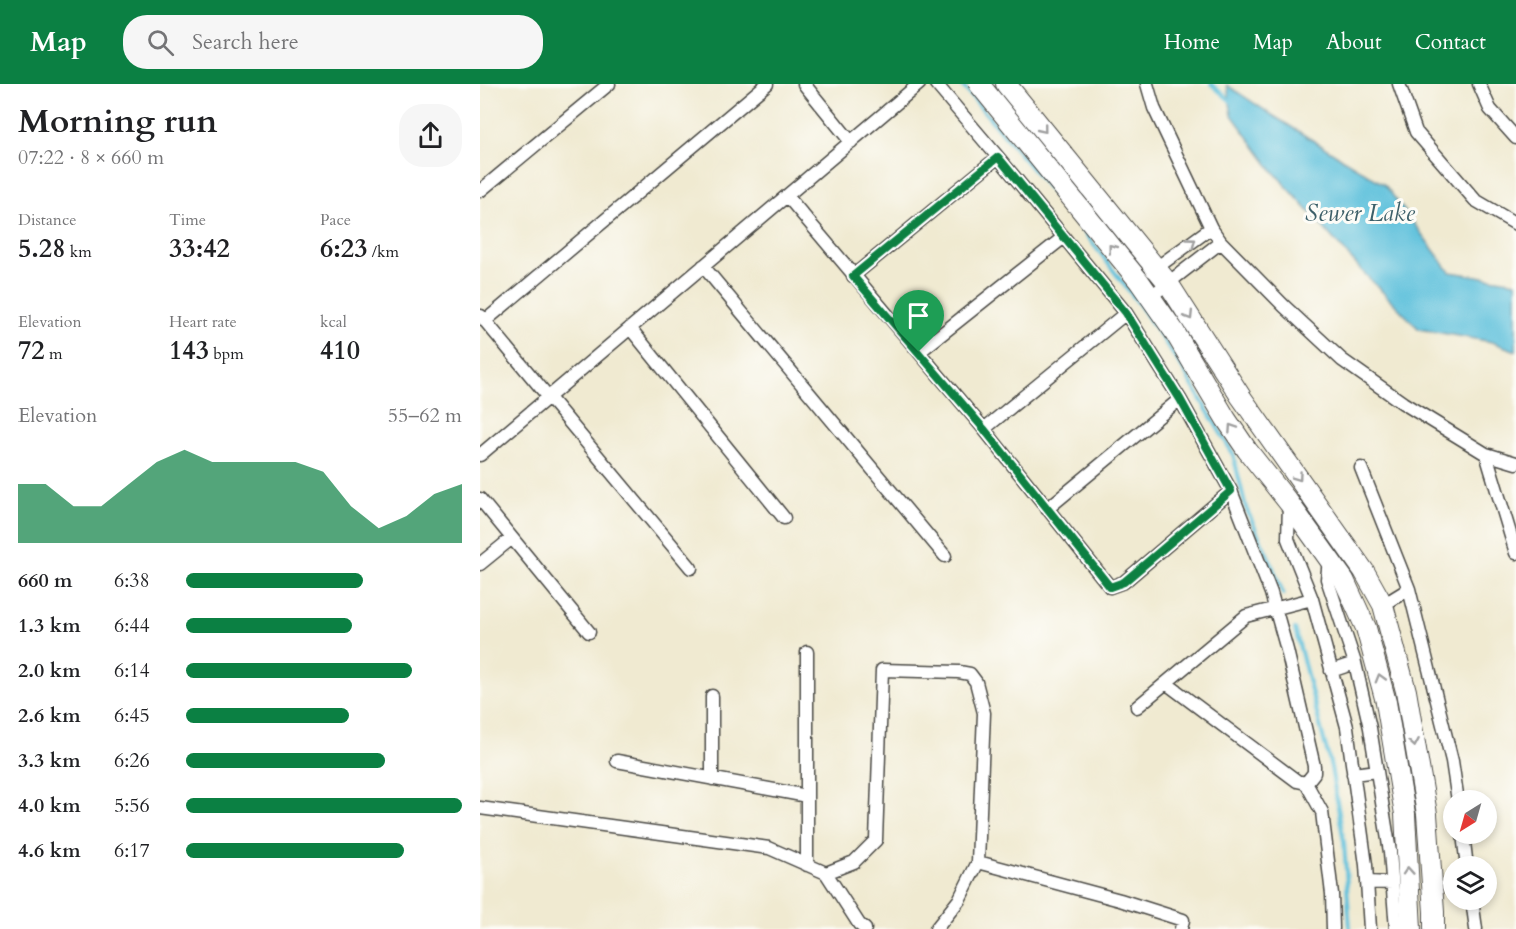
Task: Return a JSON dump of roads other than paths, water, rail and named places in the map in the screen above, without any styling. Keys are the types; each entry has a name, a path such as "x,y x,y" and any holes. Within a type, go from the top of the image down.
{"main road":[{"path":"979,84 1144,289 1174,331 1247,450 1289,503 1344,580 1366,628 1386,702 1405,813 1411,929"},
{"path":"1006,84 1162,275 1241,397 1364,571 1383,604 1406,691 1427,814 1434,929"}],"street":[{"path":"480,191 609,84"},
{"path":"692,568 483,318 767,84"},
{"path":"804,84 851,142"},
{"path":"480,455 919,84"},
{"path":"936,84 1126,313 1180,399 1231,491 1271,594 1287,650 1314,766 1314,773 1306,783"},
{"path":"1147,84 1154,108 1211,228 1221,242 1284,306 1342,360 1403,403 1486,454 1516,463"},
{"path":"1399,84 1416,132 1475,200 1516,224"},
{"path":"1479,84 1490,109 1516,138"},
{"path":"853,276 998,157"},
{"path":"787,196 984,429 1110,587 1124,582 1231,491"},
{"path":"1144,289 1211,228"},
{"path":"919,352 1064,237"},
{"path":"1144,289 1162,275 1221,242"},
{"path":"703,266 945,556"},
{"path":"984,429 1126,313"},
{"path":"630,328 784,518"},
{"path":"1047,509 1180,399"},
{"path":"1486,454 1516,553"},
{"path":"1361,468 1409,589 1452,761 1456,790"},
{"path":"480,499 589,632"},
{"path":"1289,503 1288,539 1312,599 1347,727 1366,865 1370,929"},
{"path":"1501,507 1516,513"},
{"path":"480,564 512,538"},
{"path":"1329,559 1327,579 1355,663 1370,728 1390,852 1395,929"},
{"path":"1383,604 1409,589"},
{"path":"1137,707 1246,616 1312,599"},
{"path":"807,652 807,865"},
{"path":"1331,671 1355,663"},
{"path":"826,873 854,862 876,840 882,670 970,674 976,682 984,713 978,862 959,900 936,929"},
{"path":"1166,682 1297,781 1306,783 1322,812 1332,894 1333,929"},
{"path":"712,696 712,778"},
{"path":"617,761 807,796"},
{"path":"1353,774 1377,771"},
{"path":"480,808 769,848 826,873 859,924 865,929"},
{"path":"978,862 1120,900 1183,920 1181,929"},
{"path":"1367,882 1392,883"},
{"path":"1473,910 1476,929"}],"water":[{"name":"Sewer Lake","path":"1227,85 1385,185 1450,272 1516,282 1516,351 1492,342 1419,329 1361,270 1273,171 1232,115"}],"waterway":[{"path":"961,84 1072,216 1139,304 1181,366 1233,454 1246,508 1283,594"},
{"path":"1211,84 1233,103"},
{"path":"1295,629 1331,767 1344,842 1350,929"}]}
